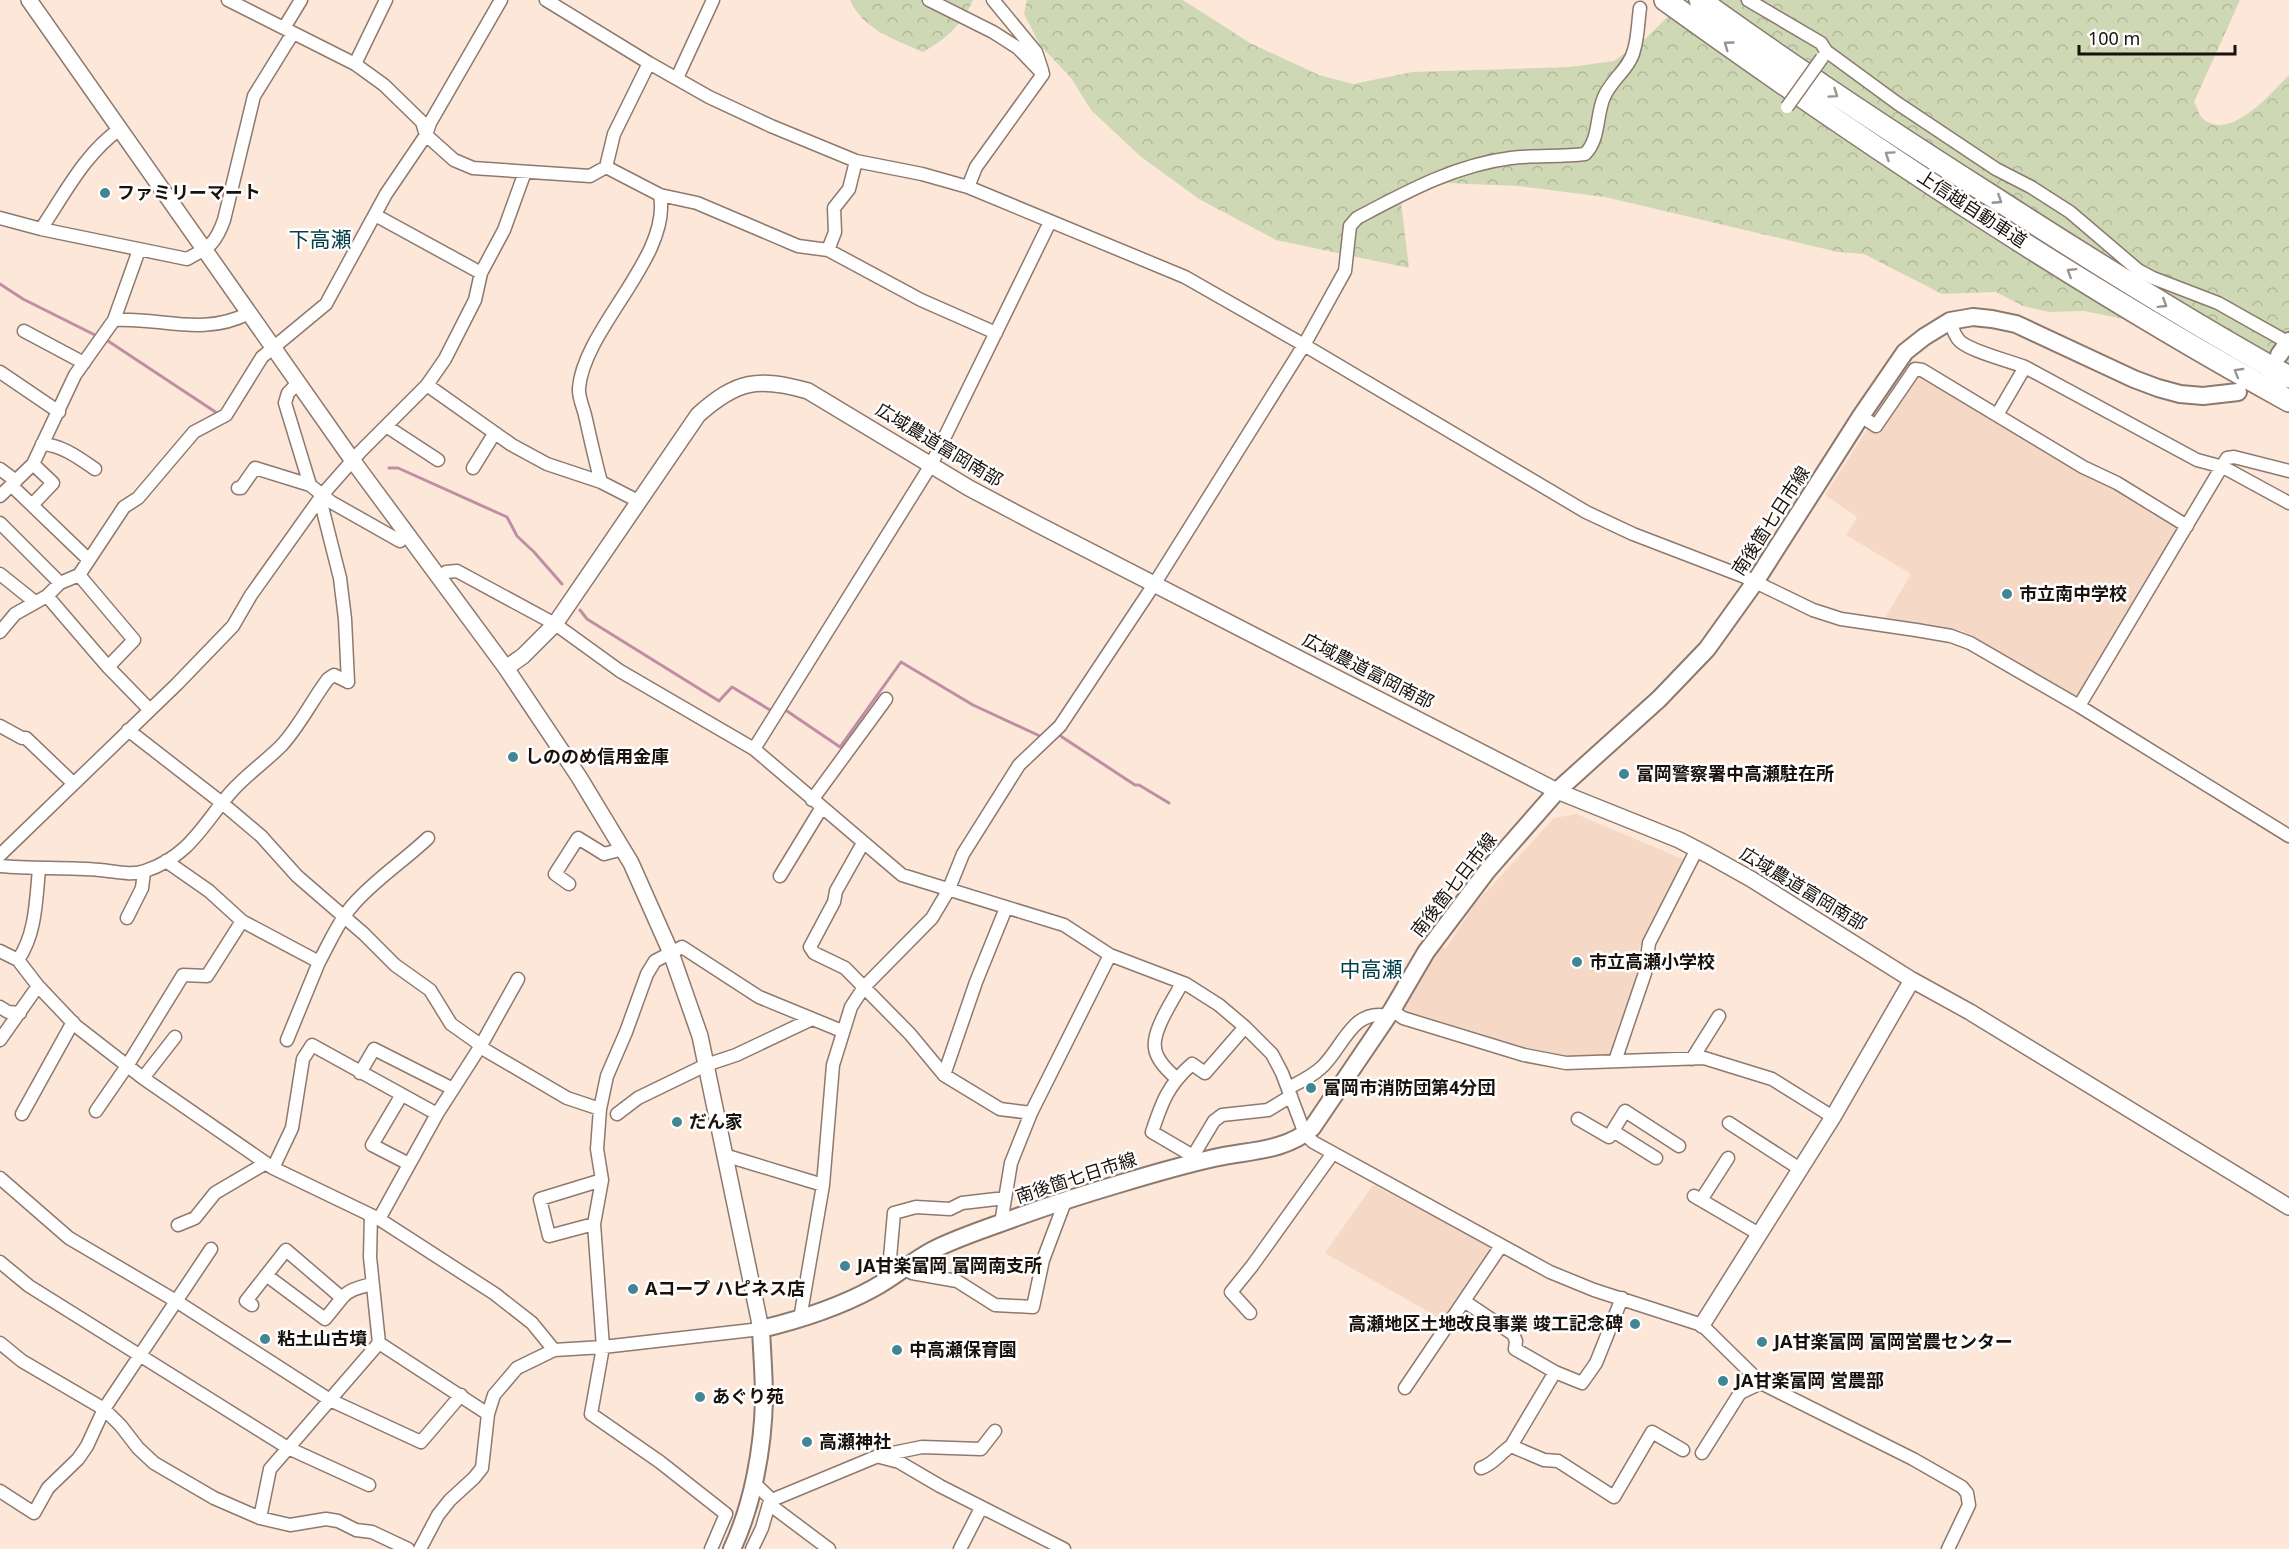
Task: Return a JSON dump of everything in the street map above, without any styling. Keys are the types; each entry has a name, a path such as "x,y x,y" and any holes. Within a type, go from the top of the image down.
{"highway":[{"name":"上信越自動車道","path":"1665,0 1820,109 1942,190 2166,330 2289,401"},
{"name":"上信越自動車道","path":"1700,0 1842,99 1961,177 2161,303 2289,377"}],"main road":[{"name":"南後箇七日市線","path":"761,1329 800,1319 841,1304 873,1289 932,1250 1066,1199 1190,1160 1260,1152 1286,1144 1305,1134 1321,1117 1390,1013 1426,951 1472,890 1557,791 1682,677 1707,649 1755,582 1861,416 1905,352 1924,337 1950,321 1973,317 2016,324 2134,379 2180,394 2203,396 2238,393"},
{"path":"732,1549 753,1482 764,1400 761,1329"}],"street":[{"path":"29,0 353,461 506,668 579,777 622,849 650,905 700,1036 761,1329 603,1347 554,1350 517,1368 494,1395 488,1414 482,1468 438,1515 420,1549"},
{"path":"228,0 355,64 384,85 422,122 426,135 454,160 473,168 590,176 606,168"},
{"path":"0,218 187,260 213,245 224,220 254,96 301,0"},
{"path":"355,64 386,0"},
{"path":"0,632 15,614 47,596 60,582 79,575 124,507 138,498 194,432 226,415 262,357 326,304 386,195 426,135 430,123 501,0"},
{"path":"546,0 709,97 856,161 922,174 968,187 1185,277 1586,512 1633,534 1755,582 1813,610 1841,619 1951,636 1970,643 2079,706 2289,836"},
{"path":"677,78 712,0"},
{"path":"929,0 993,32 1018,48 1043,74"},
{"path":"993,0 1036,52 1043,74"},
{"path":"1748,0 1821,42 1824,55 1996,169 2031,187 2070,212 2138,270 2153,279 2218,303 2286,346"},
{"path":"800,1319 823,1185 833,1065 850,1007 864,987 932,918 948,891 963,854 1019,765 1060,726 1155,583 1304,345 1345,271 1350,226 1357,218 1445,174 1474,165 1512,158 1586,154 1594,139 1607,88 1634,52 1640,8"},
{"path":"1787,107 1824,55"},
{"path":"606,168 614,134 649,63"},
{"path":"968,187 976,167 1043,74"},
{"path":"41,229 89,158 104,140 120,129"},
{"path":"828,250 835,232 834,208 849,189 856,161"},
{"path":"606,168 660,195 697,203 798,246 828,250 921,300 996,333"},
{"path":"0,855 233,626 251,595 322,497 353,461 427,385 445,359 475,300 481,273 504,230 525,172"},
{"path":"601,482 579,389 588,356 651,246 662,205 660,195"},
{"path":"375,215 481,273"},
{"path":"754,749 931,465 1050,222"},
{"path":"0,496 33,464 75,375 114,320 139,250"},
{"path":"114,320 178,325 212,324 228,323 249,313"},
{"path":"1950,321 1958,340 1971,349 2025,367 2197,460 2223,467 2289,503"},
{"path":"24,331 84,363"},
{"path":"1997,414 2025,367"},
{"path":"1861,416 1876,426 1915,369 1922,369 2083,467 2117,483 2187,526"},
{"path":"0,372 59,412"},
{"path":"298,383 288,393 285,403 310,485"},
{"name":"広域農道富岡南部","path":"506,668 523,656 555,624 698,415 720,396 749,384 782,383 808,391 931,465 1036,524 1557,791 1697,849 1751,879 1912,980 1970,1012 2289,1207"},
{"path":"427,385 494,434 547,464 601,482 640,502"},
{"path":"386,426 438,460"},
{"path":"473,468 494,434"},
{"path":"42,444 70,452 95,469"},
{"path":"2079,706 2227,459 2234,457 2289,471"},
{"path":"32,505 53,483 33,464"},
{"path":"238,488 241,488 255,468 310,485 322,497 400,541"},
{"path":"0,469 32,505 89,560"},
{"path":"0,866 131,873 144,872 166,861 185,848 202,831 222,802 259,765 280,748 328,679 334,675 348,682 345,619 340,578 322,497"},
{"path":"0,523 60,582"},
{"path":"446,572 457,571 555,624 620,671 754,749 902,875 1064,925 1110,955 1182,983 1219,1005 1272,1054 1290,1092 1305,1134 1333,1153 1550,1272 1702,1325 1761,1383 1962,1486 1967,1492 1969,1505 1948,1549"},
{"path":"0,574 35,602"},
{"path":"79,575 134,639 108,667"},
{"path":"47,596 108,667 150,709"},
{"path":"780,876 817,803 886,699"},
{"path":"0,726 26,738 73,783"},
{"path":"128,730 222,802 261,837 297,876 395,965 430,990 451,1024 480,1047 567,1098 600,1109"},
{"path":"287,1040 320,962 344,917 353,905 395,865 428,838"},
{"path":"569,884 555,874 578,838 604,854 622,849"},
{"path":"863,843 836,891 834,902 810,947 814,953 845,968 910,1034 944,1075 1000,1109 1031,1113"},
{"path":"1615,1061 1645,973 1649,943 1697,849"},
{"path":"166,861 208,891 242,921 320,962"},
{"path":"18,960 23,953 34,921 39,869"},
{"path":"127,918 142,888 144,872"},
{"path":"944,1075 963,1015 1006,908"},
{"path":"96,1111 128,1066 183,975 207,976 242,921"},
{"path":"711,1549 726,1514 660,1462 591,1414 603,1347 594,1224 602,1180 597,1149 600,1109 608,1076 647,974 655,961 682,947 759,997 842,1031"},
{"path":"0,951 18,960 38,986 73,1022 143,1078 270,1166 375,1217 495,1294 532,1323 554,1350"},
{"path":"1001,1223 1011,1163 1031,1113 1110,955"},
{"path":"260,1518 270,1469 379,1343 370,1257 375,1217 480,1047 518,979"},
{"path":"1702,1325 1833,1117 1912,980"},
{"path":"1176,1078 1167,1070 1155,1050 1155,1041 1160,1025 1182,983"},
{"path":"0,1040 38,986"},
{"path":"0,1007 8,1012 20,1013"},
{"path":"1245,1027 1205,1073 1192,1064 1176,1078 1162,1103 1152,1132 1190,1160 1214,1121 1222,1115 1268,1110 1325,1065 1359,1020 1368,1015 1390,1013 1549,1061 1566,1064 1704,1059 1772,1079 1833,1117"},
{"path":"1692,1059 1719,1016"},
{"path":"617,1114 638,1098 706,1065 736,1055 812,1019"},
{"path":"21,1114 73,1022"},
{"path":"143,1078 175,1036"},
{"path":"178,1225 195,1218 215,1193 270,1166 292,1128 303,1059 312,1045 437,1114"},
{"path":"360,1073 374,1049 453,1089"},
{"path":"401,1096 372,1145 409,1164"},
{"path":"1578,1119 1610,1137 1625,1111 1679,1146"},
{"path":"1729,1123 1800,1169"},
{"path":"1613,1131 1656,1158"},
{"path":"1250,1313 1230,1292 1258,1258 1333,1153"},
{"path":"724,1155 823,1185"},
{"path":"1728,1158 1698,1198 1759,1234"},
{"path":"594,1224 549,1236 540,1199 602,1180"},
{"path":"1,1182 69,1238 176,1301 330,1400 421,1442 461,1395"},
{"path":"888,1280 894,1213 916,1207 950,1209 962,1203 1005,1198"},
{"path":"904,1269 912,1273 957,1281 995,1305 1033,1307 1043,1260 1066,1199"},
{"path":"1405,1388 1501,1246"},
{"path":"0,1491 34,1513 48,1488 78,1459 87,1446 104,1409 211,1249"},
{"path":"252,1305 246,1301 286,1250 342,1298"},
{"path":"0,1262 28,1286 288,1448 369,1485"},
{"path":"266,1275 325,1319 346,1293 372,1284"},
{"path":"1464,1301 1513,1334 1516,1341 1515,1349 1555,1372 1582,1383 1596,1363 1622,1298"},
{"path":"379,1343 488,1414"},
{"path":"2,1349 104,1409 138,1448 157,1464 214,1498 260,1518 290,1525 326,1520 338,1521 356,1530 372,1532 408,1549"},
{"path":"1481,1468 1490,1465 1511,1446 1555,1372"},
{"path":"1702,1453 1740,1393 1761,1383"},
{"path":"752,1549 762,1528 770,1502 878,1456 922,1447 981,1449 995,1431"},
{"path":"1511,1446 1544,1460 1558,1461 1614,1497 1652,1432 1683,1450"},
{"path":"878,1456 899,1462 981,1508 1064,1549"},
{"path":"753,1482 770,1502 829,1549"},
{"path":"960,1549 981,1508"}],"shaded area":[{"path":"1918,373 2116,487 2178,526 2179,529 2078,701 1963,631 1885,618 1911,574 1846,535 1857,517 1825,495 1868,428 1877,433"},
{"path":"1576,814 1685,860 1638,951 1642,955 1641,973 1611,1056 1560,1058 1529,1052 1410,1015 1405,1011 1405,1003 1439,948 1446,948 1475,904 1554,818"},
{"path":"1373,1185 1492,1246 1443,1320 1325,1253"}],"green space":[{"path":"850,0 973,0 964,17 952,30 923,52 871,26 855,10"},
{"path":"1027,0 1183,0 1250,43 1319,75 1353,84 1412,72 1570,67 1614,61 1646,38 1680,5 1682,0 2240,0 2194,102 2203,119 2214,124 2226,124 2250,112 2289,75 2289,414 2251,390 2229,381 2228,357 2179,330 2084,311 2049,312 2023,306 1996,292 1942,294 1864,254 1838,252 1605,197 1519,186 1448,183 1400,193 1409,268 1276,240 1199,199 1140,156 1091,110 1071,78 1040,45 1024,14"}],"waterway":[{"path":"0,284 23,299 99,337"},
{"path":"105,339 220,415"},
{"path":"389,468 398,468 507,517 517,536 562,584"},
{"path":"580,610 587,619 719,701 732,687 770,710"},
{"path":"784,709 840,747 901,662 973,705 1042,737"},
{"path":"1059,735 1135,785 1139,785 1169,803"}],"place":[{"name":"ファミリーマート","path":"105,193"},
{"name":"市立南中学校","path":"2007,594"},
{"name":"しののめ信用金庫","path":"513,757"},
{"name":"富岡警察署中高瀬駐在所","path":"1624,774"},
{"name":"市立高瀬小学校","path":"1577,962"},
{"name":"富岡市消防団第4分団","path":"1311,1088"},
{"name":"だん家","path":"677,1122"},
{"name":"JA甘楽富岡 富岡南支所","path":"845,1266"},
{"name":"Aコープ ハピネス店","path":"633,1289"},
{"name":"高瀬地区土地改良事業 竣工記念碑","path":"1635,1324"},
{"name":"粘土山古墳","path":"265,1339"},
{"name":"JA甘楽富岡 富岡営農センター","path":"1762,1342"},
{"name":"中高瀬保育園","path":"897,1350"},
{"name":"JA甘楽富岡 営農部","path":"1723,1381"},
{"name":"あぐり苑","path":"700,1397"},
{"name":"高瀬神社","path":"807,1442"}],"district":[{"name":"下高瀬","path":"320,240"},
{"name":"中高瀬","path":"1371,970"}]}
